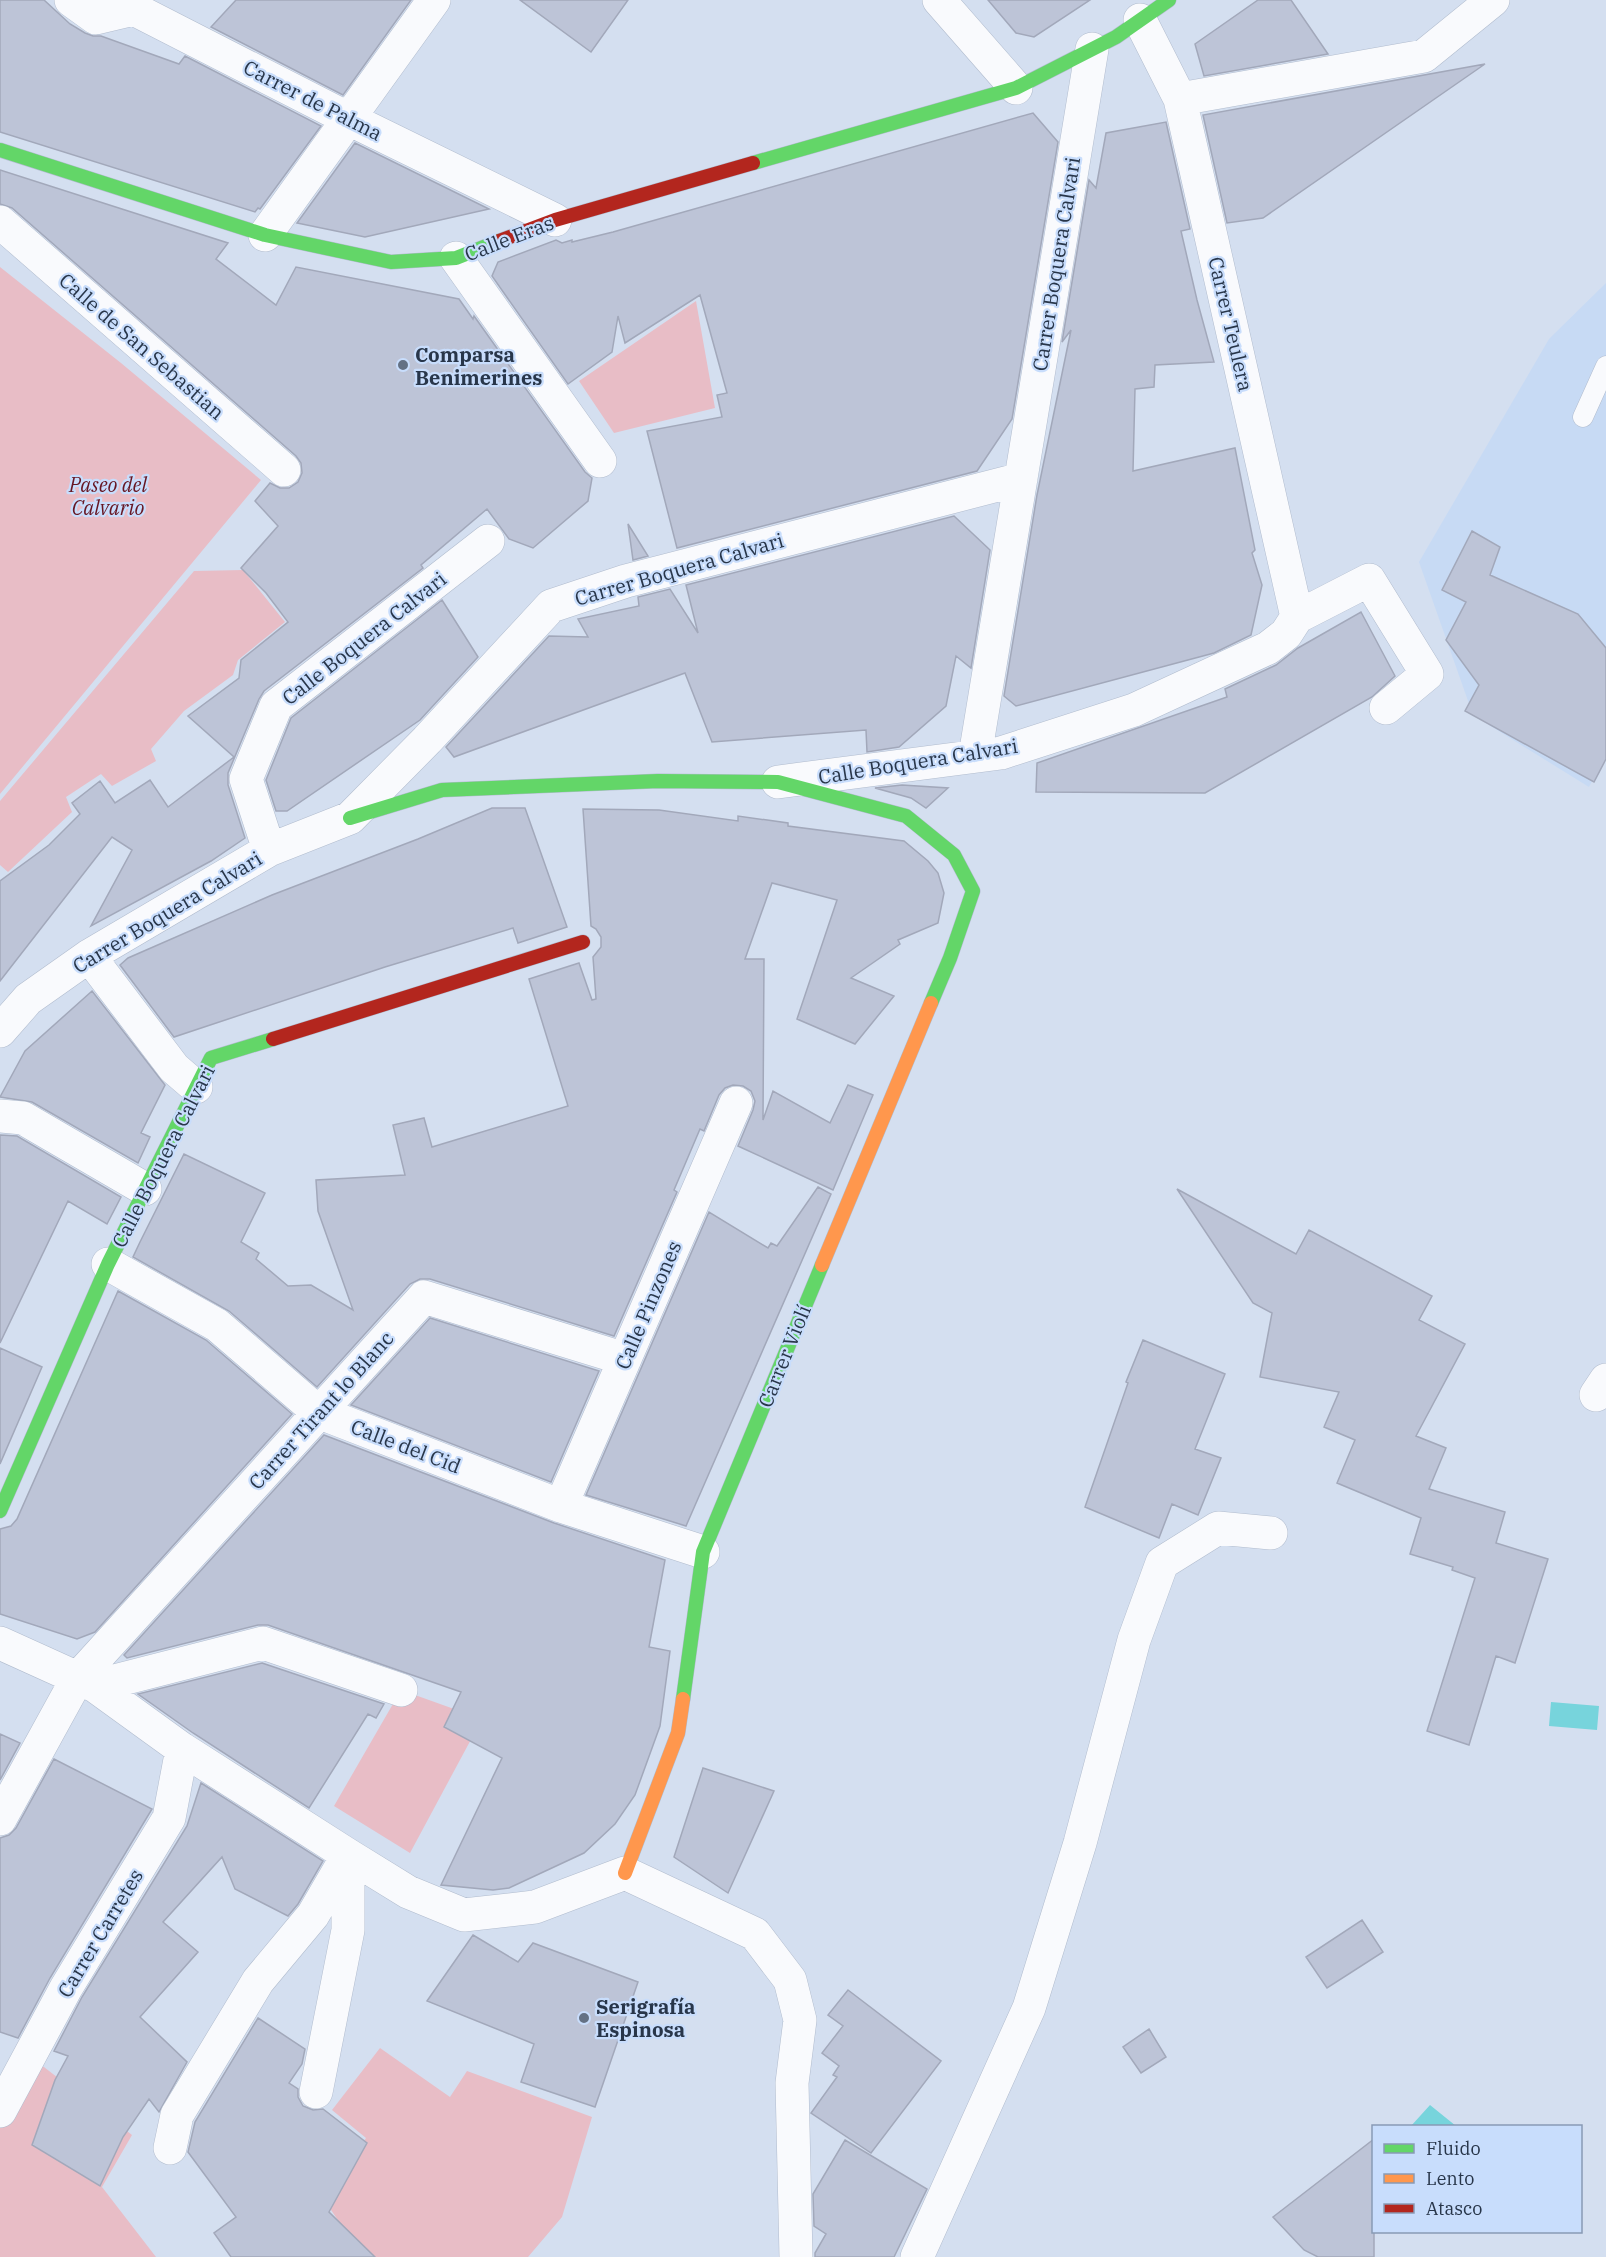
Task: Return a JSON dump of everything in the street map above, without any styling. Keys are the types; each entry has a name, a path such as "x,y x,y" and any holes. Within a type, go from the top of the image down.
{"street":[{"name":"Carrer de Palma","path":"71,0 96,18 138,4 349,119 555,220"},
{"path":"265,235 434,0"},
{"path":"939,0 1016,88"},
{"name":"Calle Eras","path":"0,150 265,235 391,262 456,258 555,220 1016,88 1116,37 1169,0"},
{"path":"1180,99 1424,56 1494,0"},
{"name":"Carrer Teulera","path":"1140,20 1180,99 1291,625"},
{"name":"Carrer Boquera Calvari","path":"975,756 1092,49"},
{"name":"Calle de San Sebastian","path":"0,222 284,470"},
{"path":"456,258 600,461"},
{"name":"Carrer Boquera Calvari","path":"350,818 427,740 551,606 626,581 1021,479"},
{"name":"Calle Boquera Calvari","path":"269,850 246,779 276,706 488,541"},
{"name":"Calle Boquera Calvari","path":"778,782 1001,753 1134,710 1268,648 1291,625 1369,580 1427,674 1386,708"},
{"name":"Carrer Boquera Calvari","path":"0,1031 28,999 89,956 269,850 350,818 442,789 658,781 778,782 906,816 954,855"},
{"name":"Carrer Violí","path":"624,1873 678,1732 703,1552 950,958 973,891 954,855"},
{"name":"Calle Boquera Calvari","path":"0,1511 108,1264 211,1058 583,942"},
{"path":"89,956 174,1068 196,1087"},
{"name":"Calle Pinzones","path":"561,1506 736,1103"},
{"path":"0,1116 23,1118 145,1189"},
{"name":"Calle del Cid","path":"108,1264 217,1325 318,1412 561,1506 703,1552"},
{"name":"Carrer Tirant lo Blanc","path":"86,1683 318,1412 424,1297 625,1359"},
{"path":"917,2257 1029,2008 1080,1843 1134,1640 1162,1563 1218,1528 1271,1533"},
{"path":"0,1819 86,1683 263,1642 401,1690"},
{"path":"0,1643 86,1683 182,1749 408,1892 464,1915 535,1907 624,1873 755,1934 790,1980 800,2020 792,2083 796,2257"},
{"name":"Carrer Carretes","path":"0,2111 66,1988 169,1818 182,1749"},
{"path":"316,2092 348,1930 348,1855"},
{"path":"170,2148 177,2115 258,1981 313,1915 348,1855"}],"lane":[{"path":"1583,417 1606,366"}],"shaded area":[{"path":"1606,283 1606,754 1589,787 1473,715 1419,562 1549,339"}],"green space":[{"name":"Paseo del Calvario","path":"0,267 121,363 261,480 0,794"},
{"path":"696,301 715,408 614,433 579,381"},
{"path":"243,570 285,622 238,660 233,675 184,711 151,749 156,761 112,786 101,774 66,797 72,812 8,872 0,865 0,801 194,571"},
{"path":"401,1690 482,1719 410,1853 334,1806"},
{"path":"18,2047 132,2135 102,2187 156,2257 0,2257 0,2076"},
{"path":"380,2048 450,2097 467,2071 592,2117 562,2217 528,2257 347,2257 356,2247 325,2201 366,2138 332,2110"}],"water":[{"path":"1551,1702 1599,1706 1597,1730 1549,1726"},
{"path":"1430,2105 1455,2125 1412,2125"}],"building":[{"path":"0,0 44,0 70,24 85,33 101,36 179,64 185,56 321,126 260,209 258,208 255,212 0,132"},
{"path":"236,0 411,0 343,95 211,27"},
{"path":"520,0 628,0 591,52"},
{"path":"988,0 1090,0 1034,37 1016,33"},
{"path":"1258,0 1291,0 1328,54 1204,76 1195,44"},
{"path":"1485,64 1263,218 1227,223 1203,115"},
{"path":"1033,113 1058,142 1012,419 977,471 677,548 647,431 722,417 717,395 727,393 700,295 625,343 618,316 612,352 568,384 492,276 498,262 556,240 562,243 572,240 572,242 613,232"},
{"path":"1166,122 1190,229 1181,231 1214,362 1155,365 1154,387 1135,389 1133,471 1235,448 1255,550 1252,553 1262,585 1251,635 1214,653 1016,706 1004,696 1037,495 1071,330 1062,342 1089,180 1096,188 1106,133"},
{"path":"355,143 489,209 365,237 297,223"},
{"path":"0,170 228,243 216,259 276,305 296,267 459,299 473,319 474,316 585,472 592,478 588,501 533,548 509,539 487,509 421,565 423,568 264,691 228,773 228,785 245,838 211,861 91,926 132,850 112,837 0,981 0,881 49,845 80,814 72,803 100,781 115,803 150,780 168,807 234,757 188,716 239,678 241,660 288,622 266,593 241,568 278,526 255,501 270,483 280,488 289,488 298,482 302,473 301,463 296,456 12,208 0,204"},
{"path":"954,516 990,550 971,668 956,656 946,706 899,747 867,752 866,730 712,742 685,673 454,757 446,747 549,636 588,637 578,619 639,606 638,597 670,589 698,633 686,585"},
{"path":"628,524 648,556 633,560"},
{"path":"1472,531 1500,547 1490,575 1578,614 1606,648 1606,759 1594,782 1465,711 1479,685 1446,640 1466,602 1442,590"},
{"path":"442,600 478,657 420,720 287,811 276,811 266,780 291,718"},
{"path":"1361,612 1395,676 1372,697 1205,793 1036,792 1037,763 1227,697 1225,689 1276,665 1298,648"},
{"path":"902,785 948,788 926,808 911,798 875,788"},
{"path":"492,808 525,808 567,927 518,943 513,928 385,967 174,1037 120,965 128,958 272,895"},
{"path":"583,809 659,810 738,821 738,816 788,823 788,826 904,841 928,861 938,873 944,893 938,923 898,940 900,944 851,978 894,996 855,1044 797,1019 837,900 772,883 745,959 764,959 763,1120 773,1091 830,1123 848,1085 873,1095 833,1190 738,1146 755,1101 751,1091 743,1086 733,1085 725,1088 719,1095 704,1131 700,1129 674,1190 677,1192 614,1336 430,1279 420,1279 410,1284 317,1387 229,1311 133,1257 184,1154 265,1193 241,1242 259,1253 256,1259 288,1286 311,1285 353,1310 318,1211 316,1180 405,1175 393,1125 424,1118 432,1147 568,1106 529,979 579,963 592,1000 596,999 593,957 601,947 601,937 591,926"},
{"path":"92,991 165,1085 141,1133 150,1137 138,1163 32,1102 0,1097 25,1051"},
{"path":"0,1135 17,1136 121,1197 107,1224 68,1201 0,1343"},
{"path":"818,1187 831,1194 686,1526 586,1495 709,1212 768,1248 771,1243 777,1246"},
{"path":"1177,1189 1296,1254 1309,1230 1432,1296 1419,1320 1465,1344 1416,1436 1446,1448 1429,1489 1505,1512 1496,1543 1548,1559 1515,1663 1496,1656 1469,1745 1427,1731 1475,1578 1452,1570 1453,1567 1410,1554 1421,1518 1337,1483 1355,1440 1324,1427 1339,1392 1260,1377 1272,1313 1253,1303"},
{"path":"118,1291 206,1340 292,1414 95,1632 77,1639 0,1614 0,1529 11,1526 17,1519"},
{"path":"430,1318 599,1371 551,1482 351,1405"},
{"path":"1143,1340 1225,1374 1195,1449 1221,1458 1198,1515 1172,1504 1159,1538 1085,1507 1128,1383 1126,1382"},
{"path":"0,1348 42,1367 0,1464"},
{"path":"324,1435 554,1523 665,1560 649,1647 670,1651 660,1726 635,1795 615,1824 584,1853 509,1888 493,1890 441,1885 502,1758 444,1727 461,1692 268,1625 258,1625 127,1658 124,1655"},
{"path":"262,1663 384,1704 376,1718 368,1714 309,1808 193,1733 138,1694"},
{"path":"0,1734 20,1743 0,1780"},
{"path":"54,1759 152,1809 50,1978 18,2038 0,2032 0,1838 9,1835 16,1828"},
{"path":"703,1768 774,1791 728,1893 674,1857"},
{"path":"201,1783 323,1861 298,1904 288,1916 235,1889 222,1857 163,1922 198,1952 140,2017 187,2062 159,2112 149,2099 123,2137 100,2186 32,2145 55,2080 68,2056 54,2051 82,1997 187,1826"},
{"path":"1362,1920 1383,1952 1327,1988 1306,1957"},
{"path":"473,1935 518,1962 533,1943 638,1982 595,2107 521,2082 534,2044 427,2001"},
{"path":"848,1990 941,2061 871,2153 811,2113 837,2077 833,2075 839,2066 822,2053 843,2026 828,2015"},
{"path":"258,2018 305,2049 302,2064 289,2083 298,2089 298,2097 303,2106 313,2110 323,2109 367,2143 329,2212 375,2257 231,2257 214,2233 236,2217 188,2152 195,2122"},
{"path":"1149,2029 1166,2057 1141,2073 1123,2047"},
{"path":"845,2140 927,2189 894,2257 815,2257 826,2234 814,2226 813,2194"},
{"path":"1372,2141 1374,2257 1318,2257 1304,2250 1273,2217"}],"traffic: fast":[{"path":"753,163 1016,88 1116,37 1169,0"},
{"path":"0,150 265,235 391,262 456,258 499,241"},
{"path":"350,818 442,790 658,781 778,782 906,816 954,855 973,891 950,958 931,1003"},
{"path":"0,1511 108,1264 211,1058 273,1039"},
{"path":"683,1699 703,1552 822,1265"}],"traffic: slow":[{"path":"822,1265 931,1003"},
{"path":"625,1873 678,1733 683,1699"}],"traffic: jam":[{"path":"499,241 555,220 753,163"},
{"path":"273,1039 583,942"}],"place":[{"name":"Comparsa Benimerines","path":"403,365"},
{"name":"Serigrafía Espinosa","path":"584,2018"}]}
